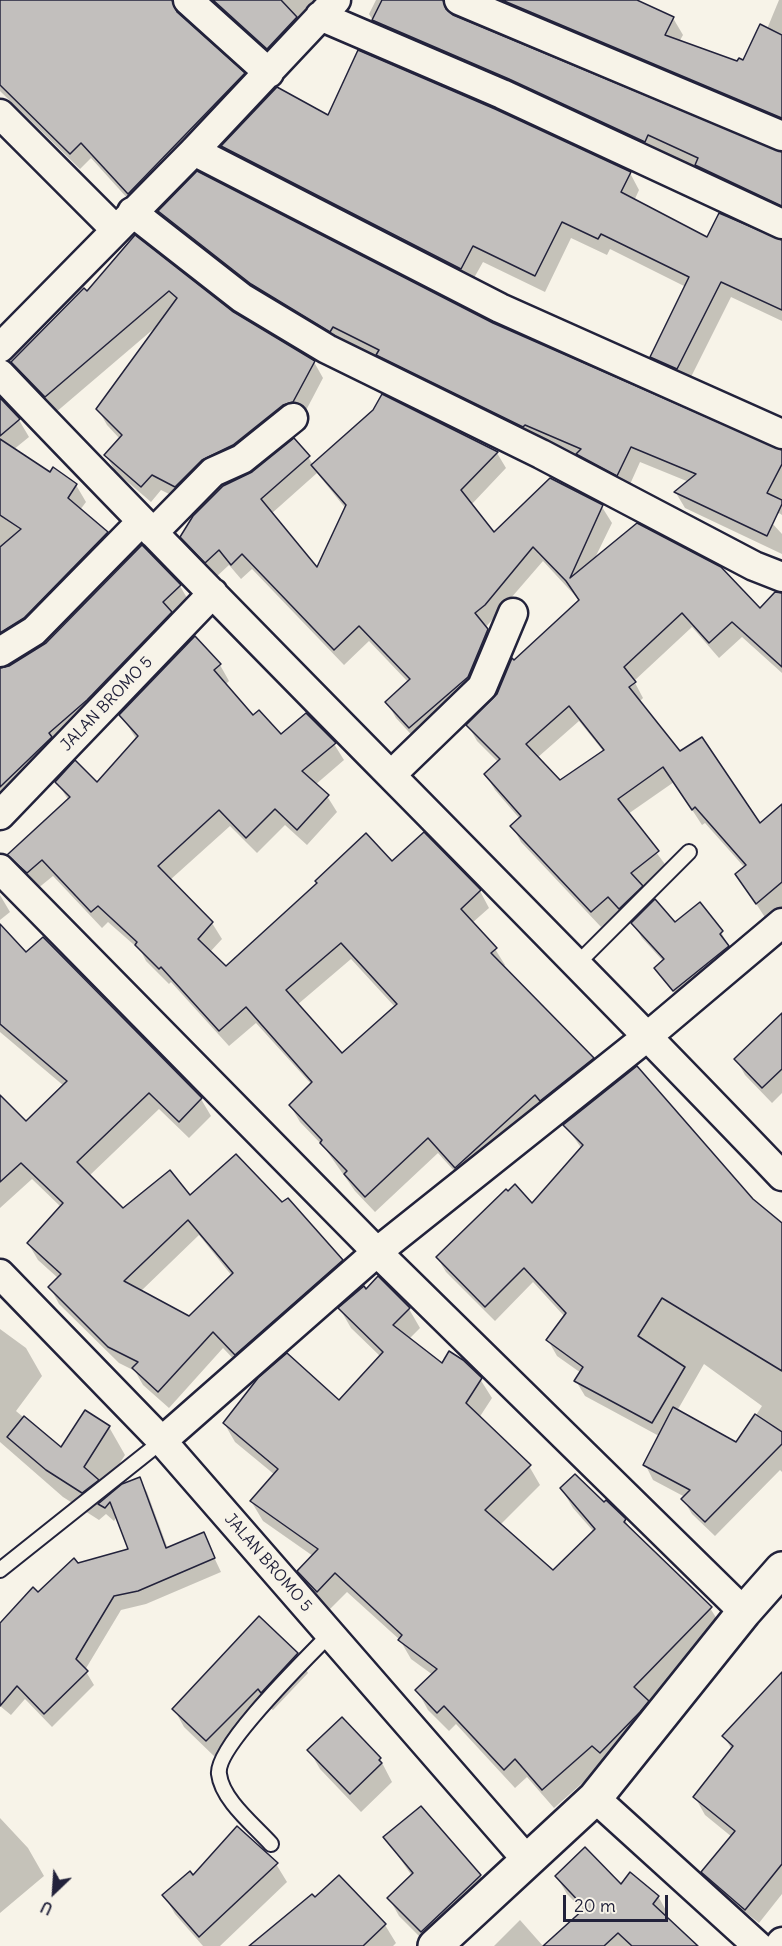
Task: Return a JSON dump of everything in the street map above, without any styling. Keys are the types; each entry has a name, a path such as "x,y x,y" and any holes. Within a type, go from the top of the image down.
{"main road":[{"path":"435,1946 595,1798 744,1612 782,1569"}],"street":[{"path":"188,0 269,73"},
{"path":"459,0 782,136"},
{"path":"0,348 123,220 194,151 328,8 502,94 782,224"},
{"path":"0,114 123,220 242,298 327,349 541,454 754,566 782,578"},
{"path":"194,151 500,308 782,434"},
{"path":"0,374 147,528 392,774 782,1176"},
{"path":"0,652 34,630 213,472 242,459 293,418"},
{"name":"JALAN BROMO 5","path":"0,815 213,593"},
{"path":"392,774 482,687 513,613"},
{"path":"0,869 376,1252 744,1612"},
{"path":"162,1441 376,1252 648,1036 782,923"},
{"name":"JALAN BROMO 5","path":"0,1274 162,1441 527,1860"},
{"path":"595,1798 758,1946"},
{"path":"779,1946 782,1942"}],"lane":[{"path":"577,963 689,852"},
{"path":"0,1570 162,1441"},
{"path":"271,1844 224,1790 218,1772 222,1756 239,1732 330,1634"}],"building":[{"path":"0,0 172,0 177,12 245,73 128,194 81,143 70,154 0,85"},
{"path":"213,0 281,0 297,17 267,49"},
{"path":"382,0 443,0 446,9 453,15 782,152 782,206 695,165 698,158 648,135 645,142 509,79 372,20"},
{"path":"502,0 637,0 674,17 665,35 737,61 739,58 743,60 760,24 782,35 782,118"},
{"path":"358,50 495,109 631,172 621,192 707,237 719,213 782,240 782,310 721,282 677,369 650,357 689,277 601,234 598,239 562,222 535,276 473,246 461,269 221,146 277,87 328,115"},
{"path":"197,171 493,323 782,450 782,464 767,493 782,500 782,504 767,536 674,492 696,474 631,447 617,476 576,454 581,449 525,425 523,427 376,355 379,350 333,327 330,332 251,284 158,211"},
{"path":"135,235 232,311 315,361 293,402 283,405 233,445 202,460 175,487 152,475 141,487 104,455 122,435 96,409 177,298 169,291 45,397 11,362 84,288 87,291"},
{"path":"382,394 498,452 461,490 494,532 550,478 603,505 570,578 637,523 721,567 760,608 775,592 782,593 782,667 732,622 709,643 682,613 624,667 636,682 629,687 680,751 702,737 760,823 782,804 782,882 756,904 735,874 746,865 695,807 692,810 663,767 618,799 659,851 631,873 643,886 619,909 608,897 591,912 510,826 521,816 484,774 500,759 466,725 497,694 512,658 514,660 579,600 566,581 533,547 485,605 475,613 488,629 468,677 409,728 385,702 410,679 359,626 334,650 242,554 231,565 219,550 205,563 180,537 193,516 223,486 252,472 294,438 310,456 261,499 317,567 346,505 311,465 373,410","holes":["569,706 604,750 560,780 526,744"]},
{"path":"0,398 20,419 0,436"},
{"path":"0,439 50,472 53,467 77,484 68,498 108,532 24,618 0,633 0,547 21,529 0,515"},
{"path":"142,545 181,585 163,602 172,612 87,700 49,733 52,737 0,787 0,668 9,666 46,643"},
{"path":"195,636 221,664 214,670 253,715 259,710 281,734 306,713 336,743 302,771 329,795 297,830 275,809 246,838 219,810 158,866 213,922 198,939 226,966 317,883 315,881 366,833 392,861 424,832 481,890 461,909 497,948 491,953 594,1058 540,1101 535,1095 455,1168 428,1138 365,1197 344,1174 347,1171 320,1143 322,1140 289,1105 312,1082 246,1007 219,1031 161,967 159,969 135,945 137,942 98,906 91,912 42,860 27,873 7,855 70,797 55,782 75,760 97,782 138,736 119,715","holes":["341,943 397,1004 342,1053 286,990"]},
{"path":"655,899 675,922 700,902 723,931 720,934 729,946 673,991 654,968 664,959 631,923"},
{"path":"0,924 26,952 43,937 202,1098 179,1122 149,1093 77,1162 123,1208 170,1170 190,1195 236,1154 282,1202 288,1198 343,1260 235,1355 213,1332 158,1392 132,1368 138,1362 108,1347 48,1287 61,1274 27,1243 63,1203 21,1163 0,1182 0,1095 26,1121 67,1081 0,1024","holes":["188,1220 233,1273 189,1316 124,1281"]},
{"path":"782,1013 782,1069 762,1088 734,1059"},
{"path":"637,1066 753,1199 782,1223 782,1371 662,1298 638,1336 685,1367 652,1423 574,1381 583,1367 546,1340 566,1313 524,1268 485,1307 436,1257 506,1189 508,1191 515,1184 532,1203 583,1145 563,1125"},
{"path":"378,1276 410,1308 393,1325 442,1363 449,1351 463,1360 482,1378 466,1403 531,1465 485,1510 553,1570 595,1529 560,1488 575,1474 604,1502 606,1500 626,1519 624,1522 712,1607 634,1687 649,1701 640,1712 600,1753 592,1746 542,1790 515,1759 504,1770 444,1706 437,1713 415,1690 437,1669 398,1640 402,1635 335,1573 317,1592 297,1571 318,1549 250,1501 278,1469 223,1423 258,1378 287,1353 339,1400 383,1352 338,1308 364,1286 366,1289"},
{"path":"673,1407 736,1442 755,1414 782,1432 782,1444 705,1522 681,1499 690,1490 643,1465"},
{"path":"85,1410 110,1426 84,1467 99,1480 82,1493 46,1470 7,1437 24,1416 61,1447"},
{"path":"140,1477 166,1548 204,1532 215,1558 138,1591 114,1596 76,1659 88,1671 44,1714 17,1686 0,1706 0,1623 33,1587 38,1592 74,1558 78,1563 128,1549 110,1502 105,1508 98,1504 122,1484"},
{"path":"259,1616 298,1653 261,1693 258,1689 206,1741 172,1709"},
{"path":"782,1672 782,1864 745,1910 701,1872 735,1831 693,1797 733,1746 722,1736"},
{"path":"342,1717 381,1758 379,1760 382,1763 350,1794 307,1750"},
{"path":"421,1806 481,1875 421,1932 387,1898 413,1873 383,1837"},
{"path":"237,1826 278,1863 199,1937 162,1895 190,1871 193,1875"},
{"path":"585,1847 621,1884 630,1872 659,1896 653,1904 698,1946 632,1946 618,1933 604,1946 543,1946 585,1908 555,1876"},
{"path":"339,1875 386,1924 363,1946 249,1946 312,1894 315,1897"}]}
